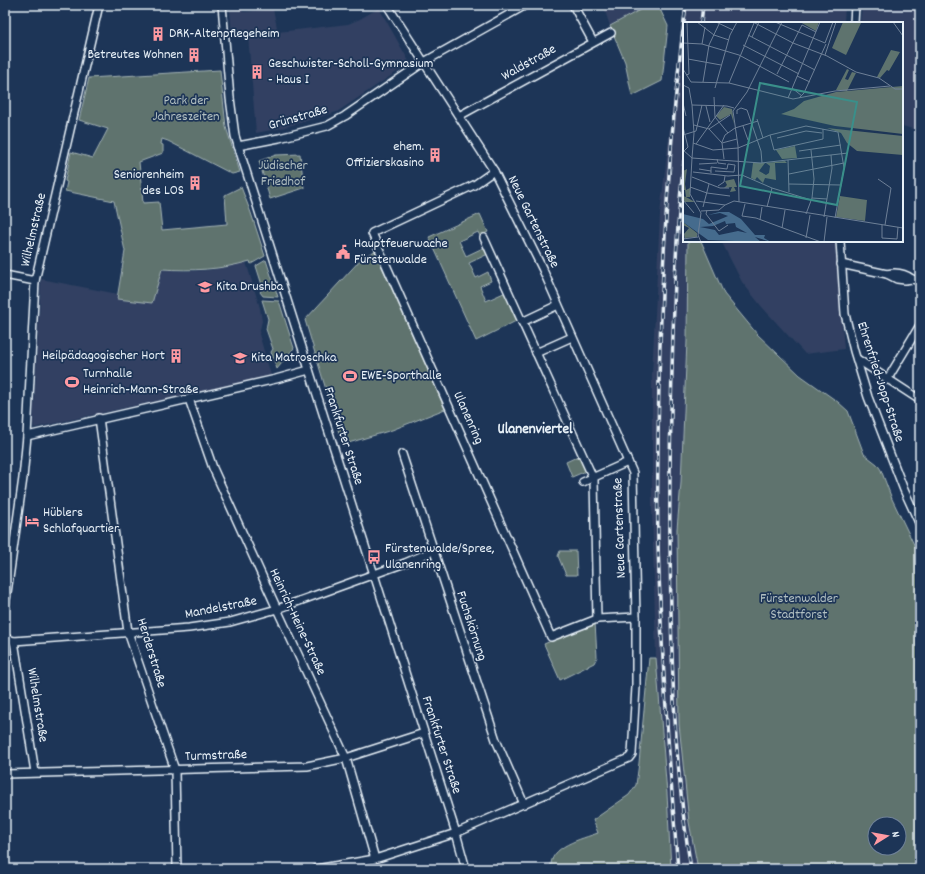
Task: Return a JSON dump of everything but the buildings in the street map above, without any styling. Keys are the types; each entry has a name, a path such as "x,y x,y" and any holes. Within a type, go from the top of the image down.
{"street":[{"name":"Wilhelmstraße","path":"5,607 22,489 27,436 35,281 99,5"},
{"name":"Frankfurter Straße","path":"222,5 230,98 235,136 456,833 466,869"},
{"name":"Neue Gartenstraße","path":"316,869 375,859 456,833 631,756 636,687 633,473 527,237 494,171 387,5"},
{"name":"Grünstraße","path":"238,146 327,126 345,116 424,62 526,5"},
{"path":"573,5 593,42"},
{"path":"854,22 855,5"},
{"name":"Waldstraße","path":"459,116 611,33"},
{"name":"Ulanenring","path":"494,171 474,185 372,232 551,637 597,619 636,617"},
{"path":"484,238 594,480 597,619"},
{"name":"Ehrenfried-Jopp-Straße","path":"840,242 845,314 856,359 868,396 904,490 920,525"},
{"path":"841,264 887,274 897,279 912,279 920,281"},
{"path":"5,275 35,281"},
{"path":"522,322 558,305"},
{"path":"887,380 920,324"},
{"path":"536,353 572,337"},
{"path":"856,359 920,400"},
{"path":"27,436 99,418 276,379 309,370"},
{"name":"Heinrich-Heine-Straße","path":"190,399 213,468 346,758 375,859"},
{"name":"Herderstraße","path":"99,418 128,632 175,770 177,869"},
{"name":"Fuchskörnung","path":"402,454 432,550 497,743 524,804"},
{"path":"584,482 628,462"},
{"name":"Mandelstraße","path":"5,638 14,641 189,628 230,622 277,609 405,563 432,550"},
{"name":"Wilhelmstraße","path":"14,641 35,772"},
{"name":"Turmstraße","path":"5,774 35,772 307,766 346,758 424,733"}],"shaded area":[{"path":"603,5 649,5 610,26"},
{"path":"684,5 845,5 844,22 683,22 683,242 688,242 687,341 681,483 677,529 689,822 698,869 671,869 667,794 656,658 652,508 652,374 660,214"},
{"path":"862,5 920,5 920,131 903,126 903,22 860,22"},
{"path":"242,7 243,12 273,9 278,32 348,24 379,8 410,63 337,112 282,128 256,133 248,35 232,36 230,10"},
{"path":"722,242 835,242 844,349 805,354 762,307 742,282"},
{"path":"246,262 260,308 262,321 259,334 271,375 270,376 34,428 33,423 41,279 118,294 117,299 161,269 186,271 209,270"}],"green space":[{"path":"649,5 658,5 668,26 662,81 632,96 625,62 610,26"},
{"name":"Park der Jahreszeiten","path":"220,70 226,127 240,172 232,174 162,139 161,144 163,145 163,153 139,162 143,203 159,202 162,230 227,224 225,195 241,187 265,256 251,264 250,261 206,269 162,269 152,303 117,299 125,251 114,201 65,191 67,182 65,181 71,152 93,158 108,129 79,120 89,78"},
{"name":"Jüdischer Friedhof","path":"300,154 304,188 270,199 259,161 276,155"},
{"path":"480,214 488,232 480,236 478,232 459,241 466,256 485,247 488,254 469,263 476,278 488,272 491,281 480,286 486,301 506,292 518,320 476,341 429,237"},
{"name":"Fürstenwalder Stadtforst","path":"688,242 701,242 724,294 757,334 800,375 848,411 864,454 877,464 881,470 892,499 920,557 920,869 698,869 689,822 679,724 677,529 681,483 687,341"},
{"path":"375,251 445,409 392,430 345,444 343,446 305,320 363,257"},
{"path":"266,260 278,297 263,296 260,292 263,288 256,266"},
{"path":"262,300 279,301 294,348 277,369 271,352 273,349 266,329 268,319"},
{"path":"579,456 586,471 572,477 566,462"},
{"path":"560,551 576,551 577,575 566,575 558,556"},
{"path":"595,622 597,657 594,663 560,680 544,644"},
{"path":"649,658 656,658 667,794 671,869 551,869 552,861 560,849 575,841 598,833 593,820 629,795 636,785"}],"railway":[{"path":"684,22 686,5"},
{"path":"701,22 703,5"},
{"path":"678,869 663,666 658,543 658,463 660,335 665,240 671,146 683,28"},
{"path":"683,172 678,226 674,313 670,437 670,539 674,704 680,787 691,869"}],"place":[{"name":"DRK-Altenpflegeheim","path":"158,34"},
{"name":"Betreutes Wohnen","path":"194,55"},
{"name":"Geschwister-Scholl-Gymnasium - Haus I","path":"257,72"},
{"name":"ehem. Offizierskasino","path":"435,155"},
{"name":"Seniorenheim des LOS","path":"195,183"},
{"name":"Hauptfeuerwache Fürstenwalde","path":"343,252"},
{"name":"Kita Drushba","path":"205,287"},
{"name":"Heilpädagogischer Hort","path":"176,356"},
{"name":"Kita Matroschka","path":"240,358"},
{"name":"EWE-Sporthalle","path":"350,376"},
{"name":"Turnhalle Heinrich-Mann-Straße","path":"72,382"},
{"name":"Hüblers Schlafquartier","path":"32,521"},
{"name":"Fürstenwalde/Spree, Ulanenring","path":"374,557"}],"district":[{"name":"Ulanenviertel","path":"535,430"}]}
